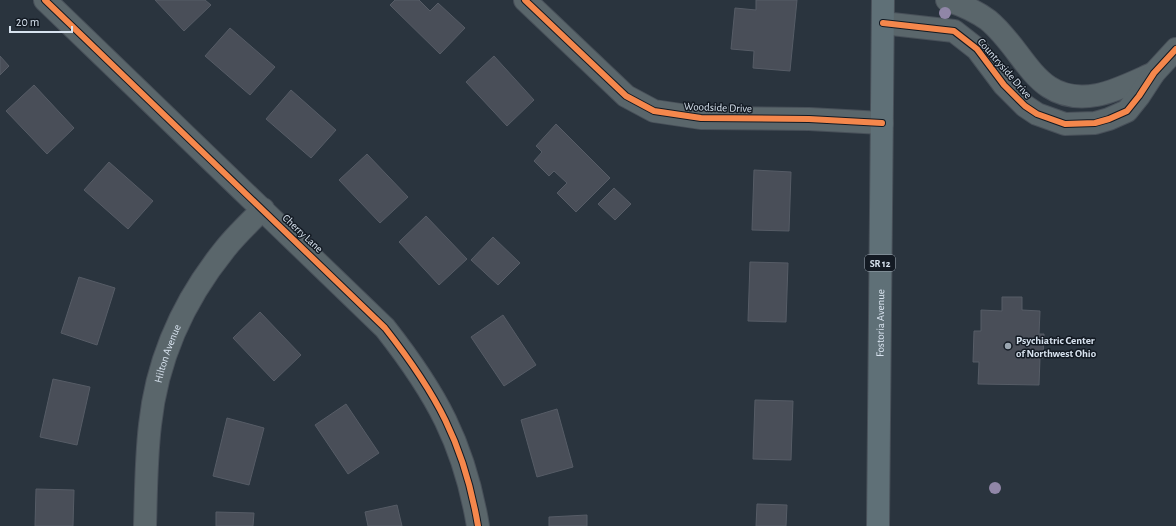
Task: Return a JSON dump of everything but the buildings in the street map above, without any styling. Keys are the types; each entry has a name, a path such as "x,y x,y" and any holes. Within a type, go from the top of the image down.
{"main road":[{"name":"Fostoria Avenue","path":"878,526 883,0"}],"street":[{"name":"Cherry Lane","path":"45,0 385,328 413,364 430,390 457,445 467,474 478,526"},
{"name":"Woodside Drive","path":"525,0 626,96 654,111 701,118 809,119 882,123"},
{"name":"Countryside Drive","path":"947,0 975,12 988,20 1000,32 1040,80 1053,90 1067,95 1083,96 1099,94 1118,89 1154,73"},
{"name":"Countryside Drive","path":"883,23 954,31 977,49 1004,85 1025,106 1037,114 1065,124 1095,123 1127,111 1154,73 1176,49"},
{"name":"Hilton Avenue","path":"145,526 150,426 161,366 170,338 199,284 226,248 263,209"}],"cycle path":[{"path":"45,0 385,328 419,375 445,420 465,469 478,526"},
{"path":"525,0 626,96 654,111 701,118 809,119 882,123"},
{"path":"883,23 954,31 977,49 1004,85 1025,106 1037,114 1065,124 1095,123 1127,111 1154,73 1176,49"}],"place":[{"name":"Psychiatric Center of Northwest Ohio","path":"1008,346"}]}
